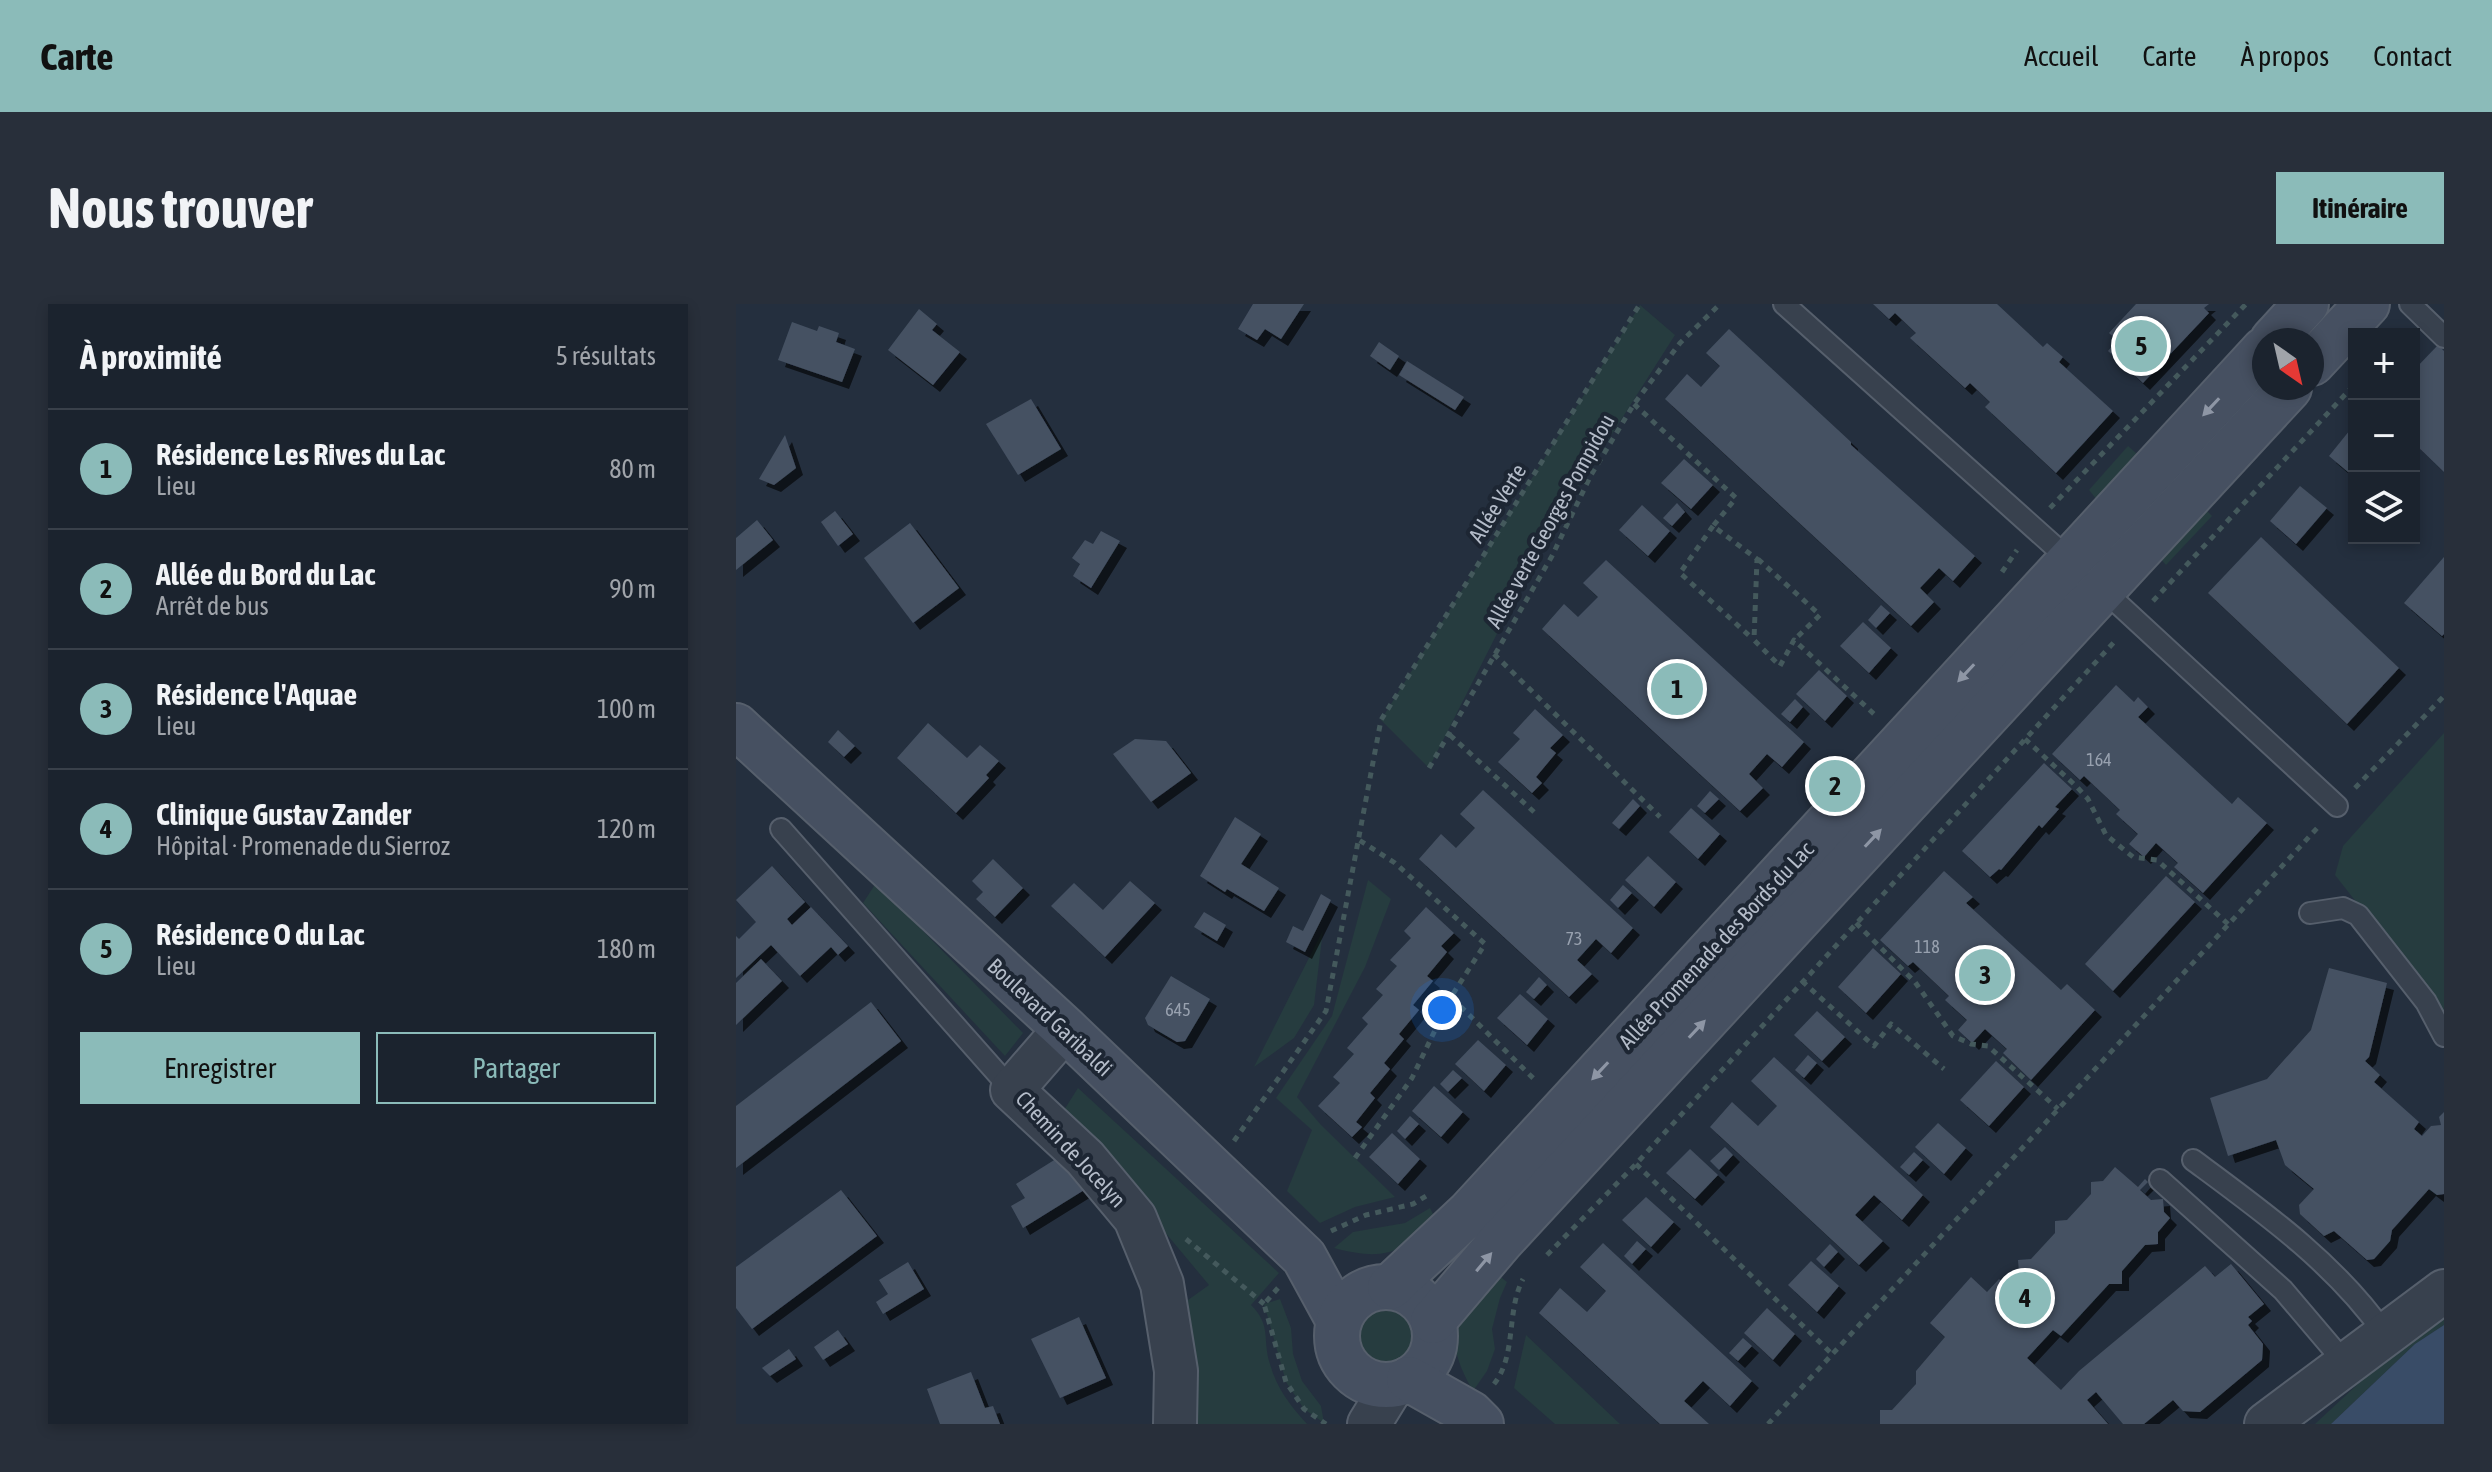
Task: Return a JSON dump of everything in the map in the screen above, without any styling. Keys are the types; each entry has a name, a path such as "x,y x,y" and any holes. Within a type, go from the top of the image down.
{"street":[{"path":"2284,328 2306,304"},
{"path":"2324,350 2367,304"},
{"name":"Allée Promenade des Bords du Lac","path":"1382,1288 1470,1212 2252,363"},
{"name":"Allée Promenade des Bords du Lac","path":"1406,1363 1501,1241 2278,400"},
{"name":"Boulevard Garibaldi","path":"736,726 1065,1029 1304,1257 1339,1321"},
{"name":"Boulevard Garibaldi","path":"736,754 794,779"},
{"name":"Chemin de Jocelyn","path":"1065,1029 1012,1090 1085,1158 1135,1218 1162,1284 1176,1371 1175,1424"},
{"name":"Boulevard Garibaldi","path":"1304,1257 1382,1288"},
{"path":"1369,1424 1406,1363 1417,1297 1382,1288 1359,1295 1339,1321 1337,1337 1340,1354 1348,1368 1406,1363 1476,1419"},
{"path":"2266,1424 2444,1291"},
{"path":"1361,1424 1406,1363"}],"lane":[{"path":"1784,304 2102,589 2337,806"},
{"path":"2410,304 2444,337"},
{"path":"781,829 1012,1090"},
{"path":"2310,913 2343,908 2358,915 2426,1002 2444,1036"},
{"path":"2193,1160 2285,1229 2367,1309 2384,1333"},
{"path":"2160,1180 2283,1290 2345,1363"}],"path":[{"name":"Allée Verte","path":"1359,840 1381,720 1640,304"},
{"name":"Allée verte Georges Pompidou","path":"1429,768 1552,556 1591,475 1634,404 1680,343 1720,304"},
{"path":"2000,574 2032,527 2246,304"},
{"path":"1542,1259 1636,1164 2348,391"},
{"path":"1634,404 1736,498 1713,526 1680,573 1780,666 1794,640 1820,615 1757,559 1713,526"},
{"path":"1754,640 1757,559"},
{"path":"1794,640 1874,714"},
{"path":"1494,654 1660,817"},
{"path":"1768,1424 2337,806 2444,696"},
{"path":"1864,726 1885,703"},
{"path":"1449,734 1534,812"},
{"path":"2025,739 2088,799 2106,835 2133,857 2157,860 2228,924"},
{"path":"1229,1148 1326,1011 1359,840 1395,863 1485,944 1451,997 1412,1078 1355,1158"},
{"path":"1856,923 1915,982 1953,1036 1971,1044 1988,1046 2058,1109"},
{"path":"1802,981 1874,1046 1891,1024 1944,1069"},
{"path":"1451,997 1536,1081"},
{"path":"1526,1093 1547,1070"},
{"path":"1636,1164 1832,1354"},
{"path":"1264,1304 1330,1232 1366,1215 1413,1204 1432,1192"},
{"path":"1135,1218 1148,1217 1186,1238 1264,1304 1286,1382 1304,1409 1326,1424"},
{"path":"1476,1419 1499,1378 1509,1343 1514,1301 1522,1281 1532,1270"}],"green space":[{"path":"1640,305 1675,335 1545,539 1429,768 1381,720"},
{"path":"2128,446 2144,460 2097,500 2089,490"},
{"path":"2196,500 2212,516 2166,565 2156,554"},
{"path":"2444,733 2444,1014 2335,875 2343,846"},
{"path":"1368,880 1391,899 1365,967 1297,1097 1321,1125 1395,1197 1355,1207 1320,1223 1287,1191 1312,1130 1276,1098 1332,1016"},
{"path":"876,883 1023,1033 1005,1056 863,903"},
{"path":"1323,930 1314,1005 1294,1038 1254,1067"},
{"path":"1078,1088 1279,1273 1251,1305 1264,1326 1276,1381 1307,1424 1192,1424 1188,1300 1209,1285 1144,1207 1059,1118"},
{"path":"1430,1208 1437,1222 1400,1248 1366,1254 1334,1248 1353,1232 1405,1223"},
{"path":"1488,1267 1507,1282 1492,1329 1495,1349 1487,1371 1473,1391 1457,1355 1456,1326 1460,1313"},
{"path":"1280,1299 1291,1328 1293,1354 1302,1381 1321,1406 1324,1423 1304,1409 1286,1382 1264,1304"},
{"path":"1385,1307 1397,1309 1406,1316 1413,1325 1413,1349 1406,1358 1397,1365 1385,1367 1373,1365 1364,1358 1357,1349 1355,1337 1357,1325 1364,1316 1373,1309"},
{"path":"2444,1317 2444,1325 2415,1344 2331,1424 2315,1424 2401,1344"},
{"path":"1526,1335 1620,1424 1555,1424 1514,1388"}],"water":[{"path":"2444,1325 2444,1424 2331,1424 2415,1344"}],"building":[{"path":"1253,304 1304,304 1281,339 1265,329 1257,340 1238,329"},
{"path":"1873,304 1997,304 2043,347 2047,343 2063,357 2059,362 2113,411 2056,473 1985,407 1990,402 1970,383 1965,388 1910,338 1916,333 1895,313 1889,319"},
{"path":"2136,304 2209,304 2204,308 2209,313 2143,383 2108,351 2117,340 2109,333"},
{"path":"919,309 937,324 932,330 960,352 933,385 888,350"},
{"path":"792,322 817,331 819,326 839,333 836,342 855,349 842,382 778,360"},
{"path":"1729,329 1851,445 1975,556 1953,581 1939,568 1920,588 1934,602 1911,626 1665,399 1687,374 1701,387 1720,366 1706,353"},
{"path":"1379,342 1399,356 1390,370 1370,356"},
{"path":"2438,345 2444,351 2444,472 2420,449 2420,364"},
{"path":"1407,361 1464,397 1455,410 1399,375"},
{"path":"1031,399 1061,449 1018,475 986,424"},
{"path":"2348,432 2348,472 2329,456"},
{"path":"785,435 796,468 774,485 759,479"},
{"path":"1684,459 1713,485 1691,509 1661,483"},
{"path":"2300,486 2327,508 2296,544 2270,521"},
{"path":"1677,503 1685,512 1672,526 1663,518"},
{"path":"1642,505 1670,531 1648,556 1619,530"},
{"path":"835,511 853,534 838,546 821,522"},
{"path":"757,520 773,540 736,570 736,538"},
{"path":"910,523 959,588 913,623 864,558"},
{"path":"1101,531 1120,541 1091,588 1073,576 1080,564 1072,558 1085,540 1093,544"},
{"path":"2261,537 2399,668 2347,724 2208,593"},
{"path":"2444,557 2444,634 2442,636 2404,603"},
{"path":"1606,560 1804,742 1782,767 1767,754 1749,774 1763,788 1740,811 1542,629 1564,604 1578,617 1598,597 1583,583"},
{"path":"1881,605 1890,613 1876,628 1868,620"},
{"path":"1863,622 1891,648 1869,673 1840,646"},
{"path":"1819,670 1847,696 1825,721 1796,694"},
{"path":"2116,685 2134,702 2138,697 2148,707 2138,717 2232,804 2238,797 2267,823 2203,893 2174,867 2178,863 2156,843 2144,857 2129,844 2138,834 2116,814 2120,810 2084,776 2080,780 2052,754"},
{"path":"1795,699 1803,707 1790,722 1781,714"},
{"path":"1535,709 1563,735 1550,748 1556,753 1536,777 1542,783 1532,793 1498,762 1520,739 1513,733"},
{"path":"928,723 967,758 980,745 999,761 986,775 989,778 956,813 897,758"},
{"path":"838,730 855,746 844,757 828,742"},
{"path":"1135,739 1166,741 1191,773 1151,802 1113,754"},
{"path":"2044,763 2072,789 2055,807 2059,809 2042,828 2039,825 2001,870 1990,877 1962,851"},
{"path":"1483,790 1633,928 1611,953 1596,939 1577,960 1592,974 1569,997 1419,859 1441,834 1456,848 1475,828 1460,814"},
{"path":"1710,791 1719,799 1705,813 1697,806"},
{"path":"1633,799 1640,806 1619,829 1612,823"},
{"path":"1691,808 1720,834 1698,859 1669,832"},
{"path":"1235,817 1261,834 1241,864 1279,888 1264,911 1200,876"},
{"path":"1648,856 1676,882 1654,907 1625,880"},
{"path":"993,859 1023,888 995,917 976,899 983,892 972,881"},
{"path":"772,866 805,902 787,919 792,925 811,907 848,946 838,955 831,947 800,976 771,945 736,978 736,936 739,939 756,922 736,900"},
{"path":"1944,871 1973,897 1966,903 2061,990 2067,984 2095,1010 2031,1080 2003,1053 2007,1049 1985,1029 1972,1043 1958,1030 1967,1020 1945,1000 1949,996 1913,962 1908,966 1880,940"},
{"path":"2166,876 2195,902 2113,991 2085,964"},
{"path":"1130,881 1155,903 1105,957 1051,906 1074,883 1103,910"},
{"path":"1623,885 1632,893 1618,908 1610,900"},
{"path":"1321,894 1331,900 1305,952 1286,942 1293,926 1303,931"},
{"path":"1426,907 1454,933 1441,946 1447,952 1427,976 1433,981 1413,1005 1419,1010 1399,1034 1404,1039 1384,1063 1390,1069 1370,1093 1375,1098 1356,1122 1362,1127 1352,1137 1318,1106 1340,1083 1333,1077 1354,1054 1347,1048 1368,1024 1362,1018 1383,995 1376,989 1397,966 1390,960 1411,938 1404,931"},
{"path":"1204,912 1226,925 1217,941 1194,927"},
{"path":"1873,948 1901,974 1866,1013 1838,987"},
{"path":"761,959 782,981 736,1025 736,983"},
{"path":"2329,968 2387,983 2369,1057 2365,1061 2380,1075 2374,1082 2419,1122 2414,1129 2422,1136 2431,1126 2441,1125 2439,1117 2444,1112 2444,1194 2437,1195 2429,1189 2392,1230 2390,1241 2374,1259 2367,1260 2334,1231 2324,1236 2300,1214 2299,1205 2314,1189 2285,1165 2276,1140 2228,1156 2210,1098 2267,1079 2311,1030"},
{"path":"1171,976 1210,999 1185,1041 1177,1042 1148,1025 1145,1018"},
{"path":"1539,977 1547,985 1534,999 1526,992"},
{"path":"1520,994 1548,1019 1527,1045 1497,1018"},
{"path":"871,1002 901,1041 736,1168 736,1106"},
{"path":"1817,1011 1845,1037 1822,1061 1794,1035"},
{"path":"1478,1040 1506,1065 1484,1091 1455,1064"},
{"path":"1808,1055 1817,1063 1804,1078 1795,1070"},
{"path":"1774,1057 1923,1195 1902,1220 1874,1195 1855,1215 1883,1241 1859,1265 1710,1127 1732,1102 1758,1126 1777,1106 1751,1081"},
{"path":"1996,1061 2024,1087 1989,1126 1960,1100"},
{"path":"1453,1070 1462,1078 1448,1092 1440,1084"},
{"path":"1434,1086 1463,1112 1441,1137 1412,1111"},
{"path":"1410,1116 1419,1124 1405,1139 1397,1131"},
{"path":"1938,1123 1966,1148 1944,1174 1915,1147"},
{"path":"1392,1133 1420,1159 1398,1184 1369,1157"},
{"path":"1725,1147 1733,1155 1719,1170 1710,1161"},
{"path":"1690,1149 1718,1175 1695,1199 1666,1173"},
{"path":"1914,1152 1923,1160 1909,1175 1900,1167"},
{"path":"1059,1157 1089,1187 1023,1228 1011,1206 1025,1198 1016,1184"},
{"path":"2115,1167 2138,1187 2145,1179 2148,1182 2140,1190 2151,1200 2163,1199 2164,1212 2170,1218 2158,1232 2158,1244 2145,1245 2122,1271 2122,1284 2109,1284 2061,1336 2053,1330 2027,1358 2061,1390 2079,1371 2205,1266 2215,1277 2231,1264 2264,1304 2248,1317 2252,1321 2248,1325 2263,1344 2262,1360 2200,1412 2183,1411 2173,1400 2144,1424 2123,1424 2096,1392 2087,1400 2108,1424 1880,1424 1880,1410 1892,1410 1916,1384 1916,1371 1945,1337 1930,1323 1971,1277 1987,1292 1999,1279 2006,1286 2019,1272 2018,1260 2031,1259 2055,1233 2055,1221 2067,1220 2091,1194 2091,1182 2103,1181"},
{"path":"841,1190 877,1236 752,1329 736,1308 736,1267"},
{"path":"1646,1197 1674,1222 1651,1247 1622,1220"},
{"path":"1637,1241 1646,1249 1632,1264 1624,1256"},
{"path":"1603,1243 1752,1381 1730,1406 1703,1381 1684,1401 1709,1424 1660,1424 1539,1313 1560,1288 1587,1312 1606,1291 1580,1267"},
{"path":"1830,1244 1838,1252 1824,1267 1816,1259"},
{"path":"1811,1261 1839,1286 1817,1312 1788,1285"},
{"path":"908,1262 924,1289 883,1314 876,1302 888,1294 879,1280"},
{"path":"1767,1308 1795,1334 1773,1360 1744,1333"},
{"path":"1079,1317 1106,1378 1060,1398 1031,1339"},
{"path":"838,1330 848,1344 823,1360 814,1347"},
{"path":"1743,1338 1752,1346 1738,1361 1729,1353"},
{"path":"789,1349 796,1359 770,1376 762,1368"},
{"path":"971,1372 985,1408 993,1406 1000,1424 940,1424 927,1389"}],"place":[{"name":"Résidence O du Lac","path":"2141,346"},
{"name":"Résidence Les Rives du Lac","path":"1677,689"},
{"name":"Allée du Bord du Lac","path":"1835,786"},
{"name":"Résidence l'Aquae","path":"1985,975"},
{"name":"Clinique Gustav Zander","path":"2025,1298"}]}
